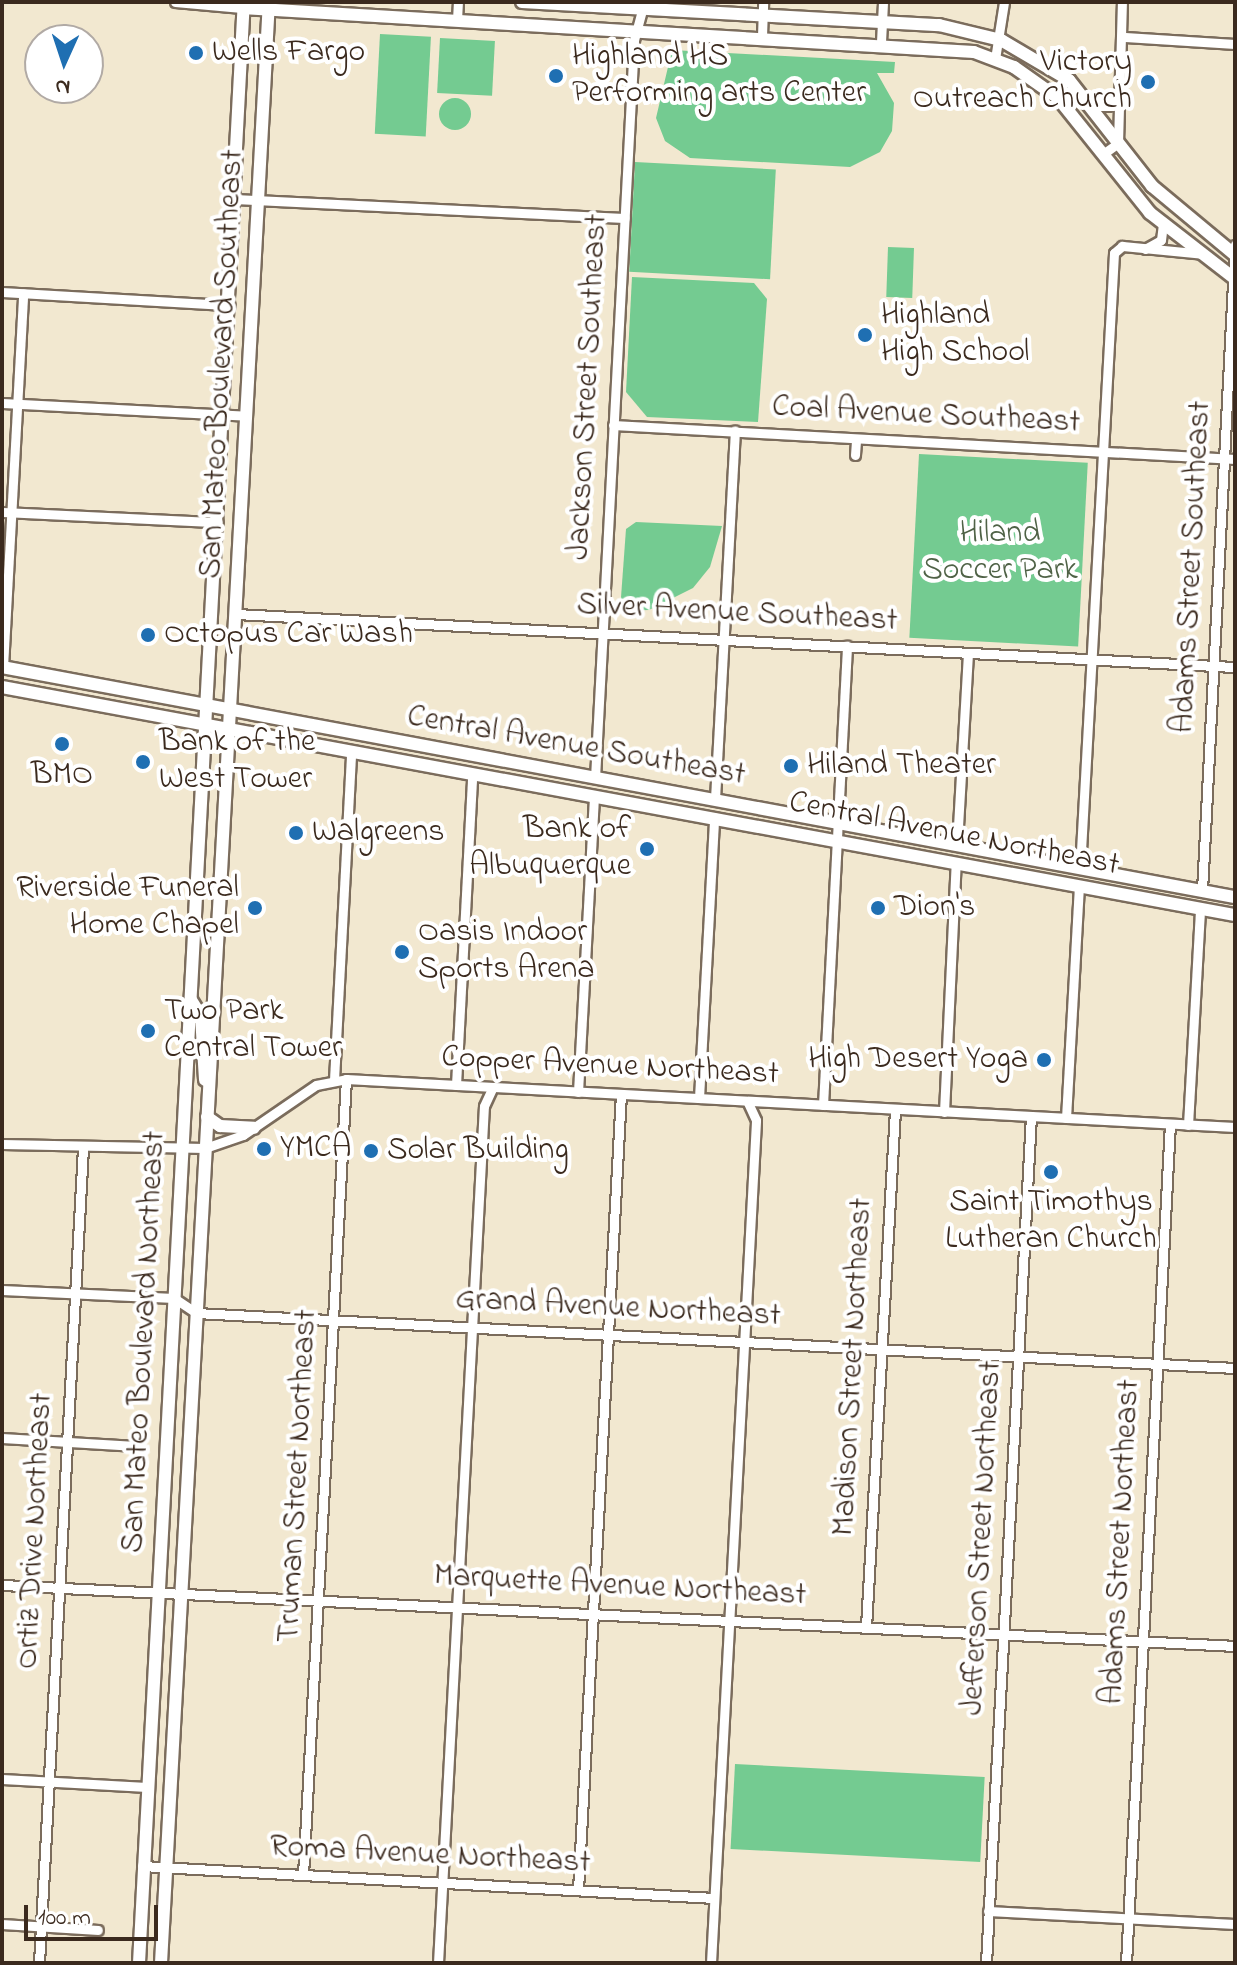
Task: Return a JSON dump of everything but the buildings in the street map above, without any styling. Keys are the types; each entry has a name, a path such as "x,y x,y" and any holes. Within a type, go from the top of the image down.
{"main road":[{"path":"522,2 763,8 882,21 1001,40 1054,68 1093,106 1152,186 1235,255"},
{"path":"243,5 457,20 881,42 974,52 995,59 1058,98 1163,223 1234,278"},
{"name":"San Mateo Boulevard Southeast","path":"206,725 230,305 243,5"},
{"name":"San Mateo Boulevard Southeast","path":"230,729 268,6"},
{"name":"Central Avenue Southeast","path":"2,667 1235,897"},
{"name":"Central Avenue Northeast","path":"2,688 836,839 1235,915"},
{"name":"San Mateo Boulevard Northeast","path":"139,1963 206,725"},
{"name":"San Mateo Boulevard Northeast","path":"161,1963 230,729"},
{"path":"191,1000 200,1008 209,1086"},
{"path":"207,1117 220,1126 254,1128"}],"street":[{"path":"175,2 243,5"},
{"path":"457,20 458,2"},
{"path":"881,42 883,2"},
{"path":"995,59 1001,40 1004,2"},
{"path":"1103,154 1118,143 1125,37 1122,2"},
{"name":"Jackson Street Southeast","path":"595,778 635,30 644,5"},
{"path":"762,36 763,8"},
{"path":"1125,37 1235,44"},
{"path":"1093,106 1108,106 1121,91"},
{"path":"234,199 625,218"},
{"path":"1145,249 1161,240 1163,223"},
{"name":"Adams Street Southeast","path":"1202,891 1213,666 1230,458 1235,245"},
{"path":"1080,869 1116,248 1203,254"},
{"path":"2,292 230,305"},
{"path":"2,667 6,512 17,404 23,294"},
{"path":"2,403 247,416"},
{"name":"Coal Avenue Southeast","path":"613,425 1230,458"},
{"path":"715,799 735,431"},
{"path":"855,455 856,439"},
{"path":"6,512 218,522"},
{"name":"Silver Avenue Southeast","path":"236,614 1235,667"},
{"path":"823,1105 847,646"},
{"path":"957,844 968,653"},
{"path":"334,1080 351,753"},
{"path":"456,1085 472,775"},
{"path":"578,1092 594,796"},
{"path":"699,1098 714,817"},
{"path":"944,1112 956,862"},
{"path":"1066,1118 1079,886"},
{"path":"1188,1125 1200,908"},
{"name":"Copper Avenue Northeast","path":"2,1144 182,1151 205,1148 254,1128 298,1093 346,1079 1235,1127"},
{"name":"Truman Street Northeast","path":"303,1875 346,1079"},
{"path":"473,1086 484,1106"},
{"path":"438,1963 484,1106 493,1087"},
{"path":"578,1890 621,1094"},
{"path":"711,1963 756,1120 747,1101"},
{"path":"756,1120 772,1102"},
{"name":"Madison Street Northeast","path":"866,1627 879,1349 895,1110"},
{"name":"Jefferson Street Northeast","path":"986,1963 1031,1116"},
{"name":"Adams Street Northeast","path":"1126,1963 1170,1124"},
{"name":"Ortiz Drive Northeast","path":"39,1963 83,1149"},
{"path":"2,1290 174,1298 196,1313"},
{"name":"Grand Avenue Northeast","path":"196,1313 1235,1368"},
{"path":"2,1438 136,1446"},
{"name":"Marquette Avenue Northeast","path":"2,1585 157,1593 181,1589 1235,1646"},
{"path":"2,1779 147,1787"},
{"name":"Roma Avenue Northeast","path":"142,1866 714,1898"},
{"path":"988,1911 1235,1924"},
{"path":"2,1924 98,1930"}],"green space":[{"path":"380,34 431,37 426,137 375,134"},
{"path":"440,38 495,41 492,96 437,93"},
{"path":"672,50 895,62 894,73 877,73 894,103 892,131 880,152 850,167 690,158 665,141 656,118"},
{"path":"455,98 467,102 471,114 467,126 455,130 443,126 439,114 443,102"},
{"path":"635,162 776,169 770,279 629,272"},
{"path":"888,247 914,248 912,298 886,297"},
{"path":"632,277 754,283 767,299 758,422 647,417 626,392"},
{"name":"Hiland Soccer Park","path":"919,454 1088,463 1078,647 909,638"},
{"path":"636,522 722,526 710,567 693,588 649,610 620,611 626,529"},
{"path":"735,1764 985,1777 980,1862 731,1849"}],"place":[{"name":"Wells Fargo","path":"196,53"},
{"name":"Highland HS Performing arts Center","path":"556,76"},
{"name":"Victory Outreach Church","path":"1148,82"},
{"name":"Highland High School","path":"865,335"},
{"name":"Octopus Car Wash","path":"148,635"},
{"name":"BMO","path":"62,744"},
{"name":"Bank of the West Tower","path":"143,762"},
{"name":"Hiland Theater","path":"791,766"},
{"name":"Walgreens","path":"296,833"},
{"name":"Bank of Albuquerque","path":"647,849"},
{"name":"Riverside Funeral Home Chapel","path":"255,908"},
{"name":"Dion's","path":"878,908"},
{"name":"Oasis Indoor Sports Arena","path":"402,952"},
{"name":"Two Park Central Tower","path":"148,1031"},
{"name":"High Desert Yoga","path":"1044,1060"},
{"name":"YMCA","path":"264,1149"},
{"name":"Solar Building","path":"371,1151"},
{"name":"Saint Timothys Lutheran Church","path":"1051,1172"}]}
